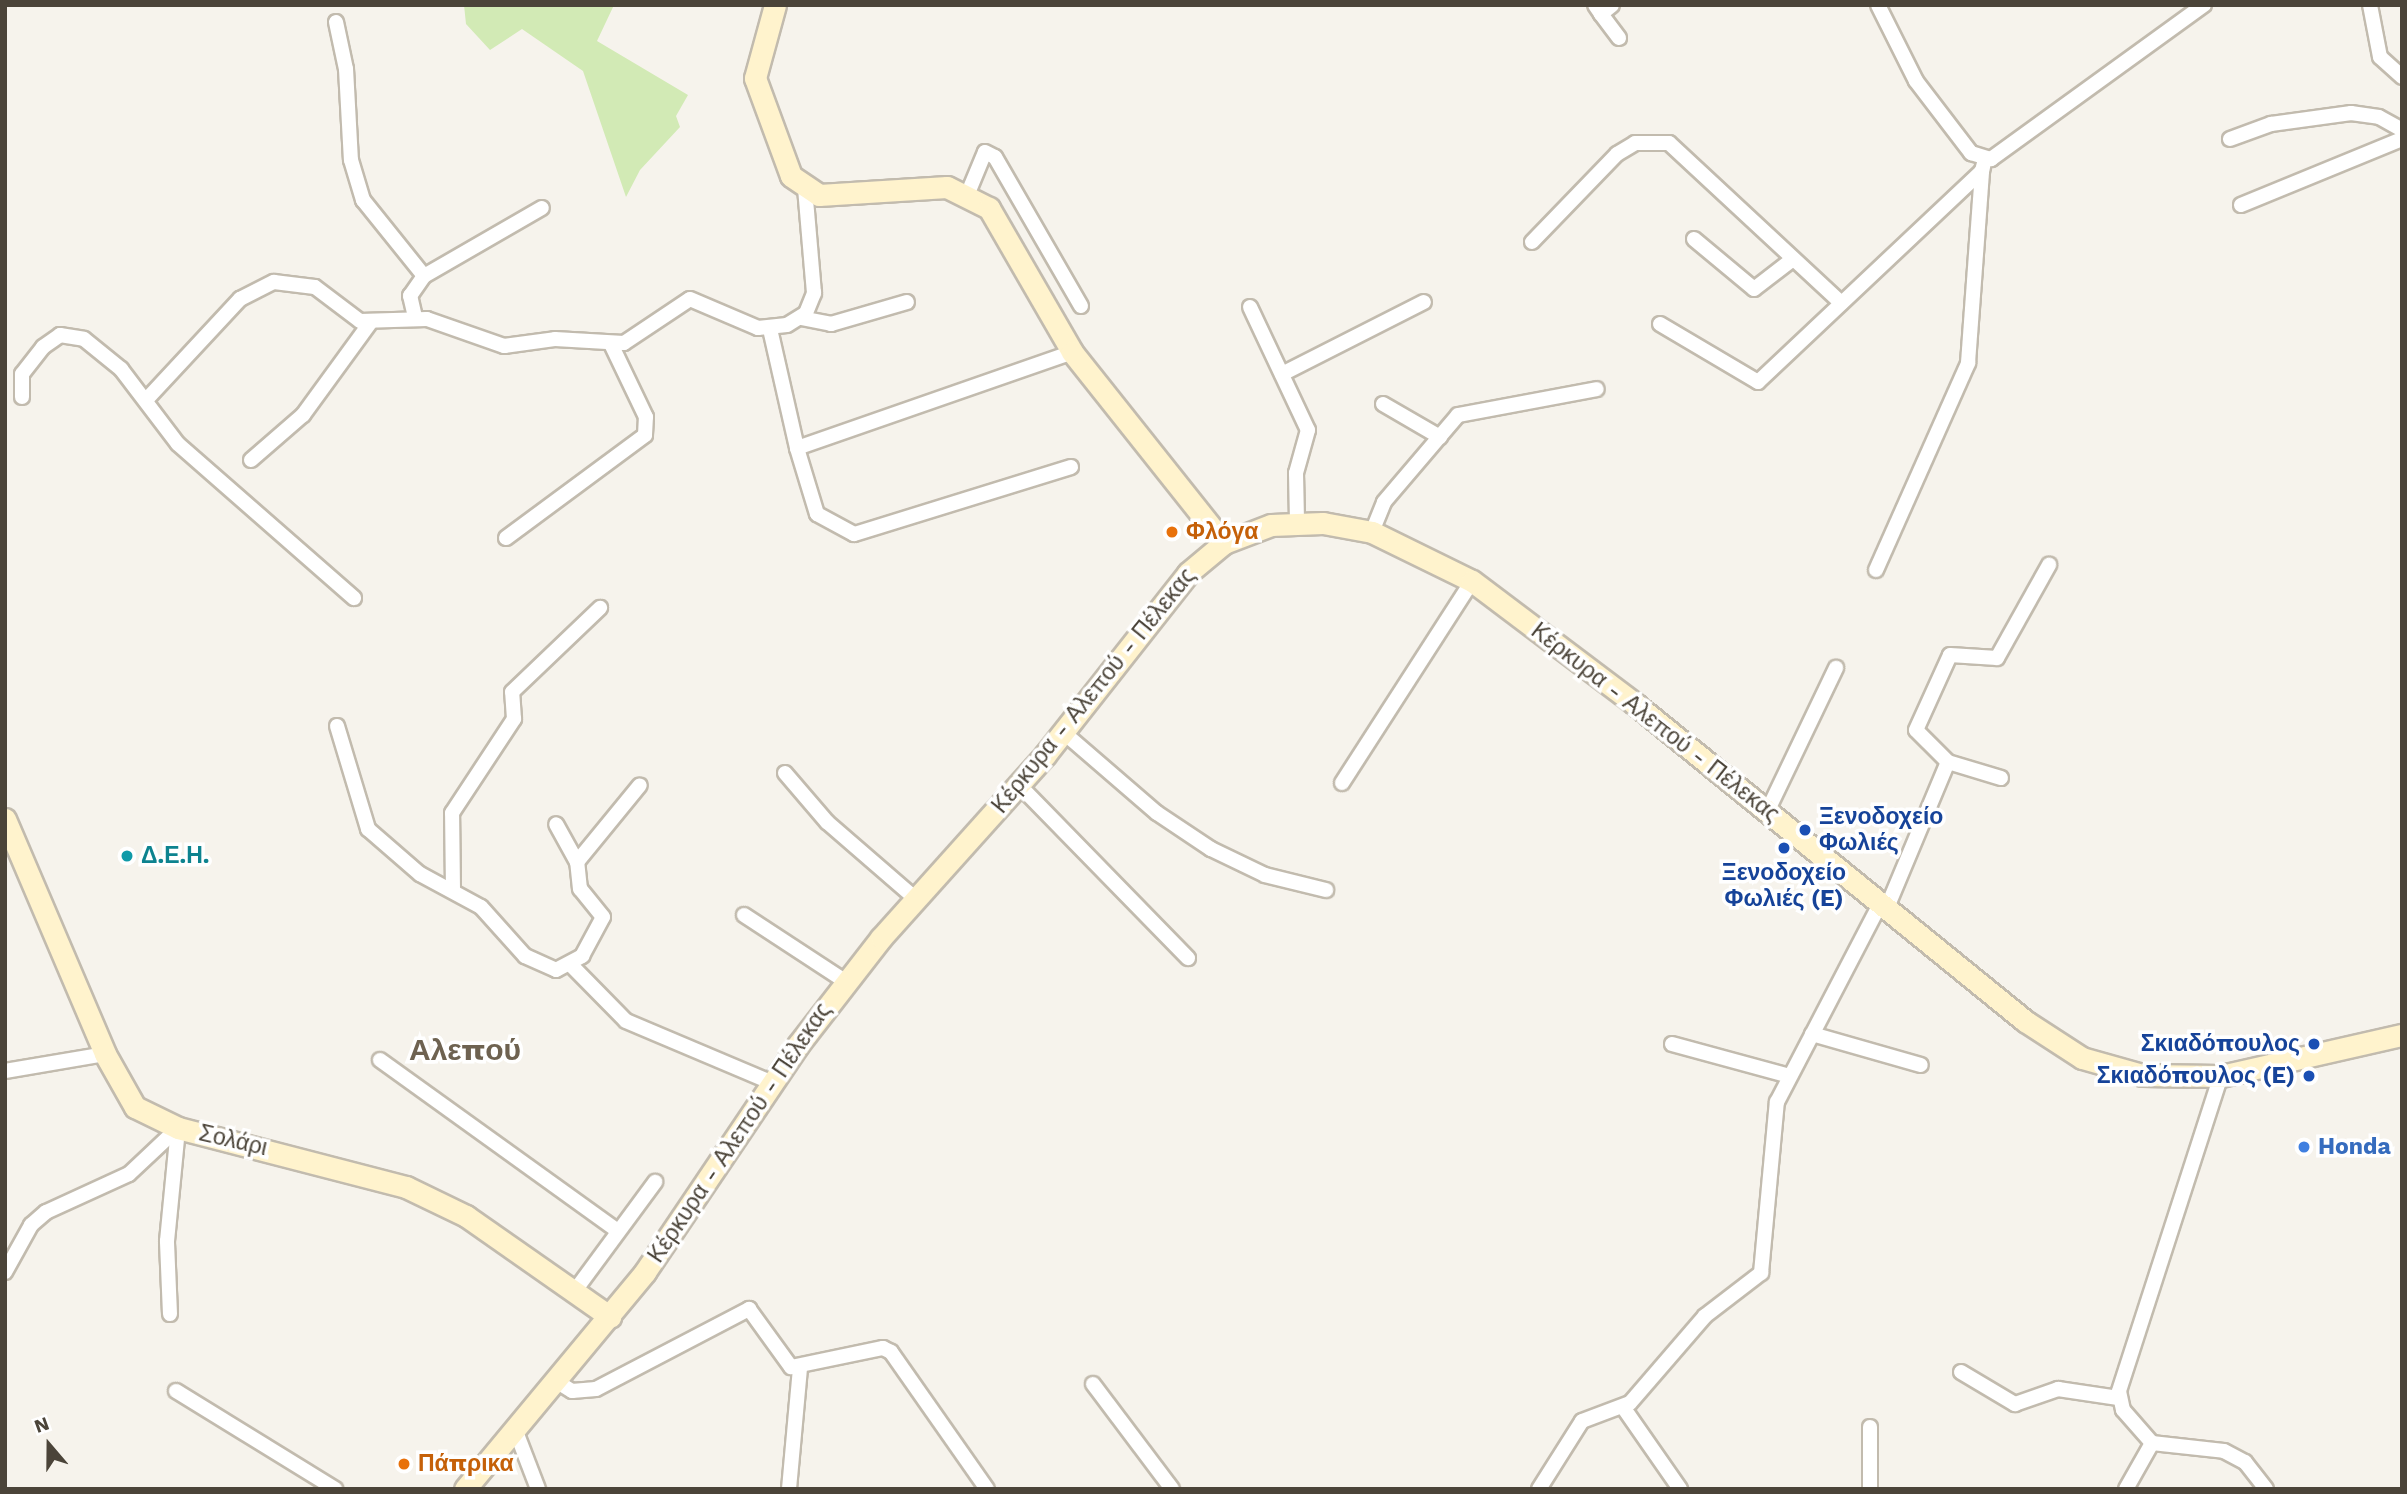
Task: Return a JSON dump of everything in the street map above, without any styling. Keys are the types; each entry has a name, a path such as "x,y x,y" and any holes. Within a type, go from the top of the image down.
{"main road":[{"path":"775,5 755,78 778,152 805,188 831,197 933,188 968,193 1000,222 1072,352 1224,543"},
{"name":"Κέρκυρα - Αλεπού - Πέλεκας","path":"465,1489 610,1317 845,981 1019,785 1178,585 1224,543 1297,522 1372,532 1472,581 1767,812 1883,907 2074,1054 2142,1075 2221,1076 2402,1035"},
{"name":"Σολάρι","path":"5,819 105,1054 135,1107 178,1128 407,1187 467,1216 610,1317"}],"street":[{"path":"1878,5 1916,81 1971,153 1984,165"},
{"path":"1660,324 1755,383 1984,165 2006,153 2204,5"},
{"path":"2370,5 2380,57 2402,77"},
{"path":"1603,8 1619,38"},
{"path":"336,22 346,69 351,160 363,200 424,276"},
{"path":"2230,138 2271,124 2351,113 2402,130"},
{"path":"2241,205 2402,139"},
{"path":"1532,242 1617,154 1654,140 1669,143 1841,303"},
{"path":"968,193 985,152 993,155 1081,306"},
{"path":"1876,570 1968,363 1984,165"},
{"path":"147,399 211,326 263,285 304,283 370,323 415,317 496,345 555,339 612,346 690,299 770,329 801,318 811,307 815,283 805,188"},
{"path":"415,317 410,296 424,276 542,208"},
{"path":"1694,239 1754,289 1793,259"},
{"path":"801,318 827,325 907,302"},
{"path":"1282,374 1424,302"},
{"path":"1250,307 1308,430 1296,473 1297,522"},
{"path":"251,460 303,415 370,323"},
{"path":"770,329 797,448 817,514 854,534 1071,467"},
{"path":"22,397 25,367 66,334 108,358 147,399 178,444 354,598"},
{"path":"506,538 645,435 646,417 612,346"},
{"path":"797,448 1072,352"},
{"path":"1372,532 1384,502 1440,437 1472,409 1597,389"},
{"path":"1383,404 1440,437"},
{"path":"2001,778 1948,762 1916,730 1948,659 1957,652 1997,658 2049,565"},
{"path":"1342,783 1472,581"},
{"path":"453,890 452,813 514,719 512,692 600,608"},
{"path":"1767,812 1836,668"},
{"path":"337,726 365,825 420,874 481,907 539,965 556,970 571,965 603,921 580,889 577,862 556,824"},
{"path":"1063,732 1211,849 1265,875 1326,890"},
{"path":"1539,1489 1582,1421 1623,1407 1705,1316 1761,1273 1773,1117 1812,1034 1883,907 1948,762"},
{"path":"785,773 827,822 916,899"},
{"path":"577,862 640,785"},
{"path":"1019,785 1188,958"},
{"path":"744,915 845,981"},
{"path":"571,965 626,1021 773,1083"},
{"path":"1812,1034 1921,1065"},
{"path":"1672,1044 1790,1076"},
{"path":"5,1071 105,1054"},
{"path":"380,1060 618,1231"},
{"path":"2118,1398 2221,1076"},
{"path":"5,1272 31,1225 129,1174 178,1128"},
{"path":"170,1314 167,1241 178,1128"},
{"path":"574,1292 655,1182"},
{"path":"556,1381 572,1391 596,1389 745,1308 759,1317 784,1362 800,1367 888,1349 987,1489"},
{"path":"789,1489 800,1367"},
{"path":"1961,1372 2015,1404 2058,1389 2118,1398 2152,1443 2224,1451 2245,1462 2266,1489"},
{"path":"1093,1384 1172,1489"},
{"path":"176,1391 335,1489"},
{"path":"1623,1407 1680,1489"},
{"path":"1870,1427 1870,1489"},
{"path":"514,1429 538,1489"},
{"path":"2126,1489 2152,1443"}],"green space":[{"path":"464,5 614,5 597,41 688,95 676,116 680,127 640,170 626,197 583,71 522,29 490,50 466,24"}],"place":[{"name":"Φλόγα","path":"1172,532"},
{"name":"Ξενοδοχείο Φωλιές","path":"1805,830"},
{"name":"Ξενοδοχείο Φωλιές (E)","path":"1784,848"},
{"name":"Δ.Ε.Η.","path":"127,856"},
{"name":"Σκιαδόπουλος","path":"2314,1044"},
{"name":"Σκιαδόπουλος (E)","path":"2309,1076"},
{"name":"Honda","path":"2304,1147"},
{"name":"Πάπρικα","path":"404,1464"}],"district":[{"name":"Αλεπού","path":"465,1050"}]}
